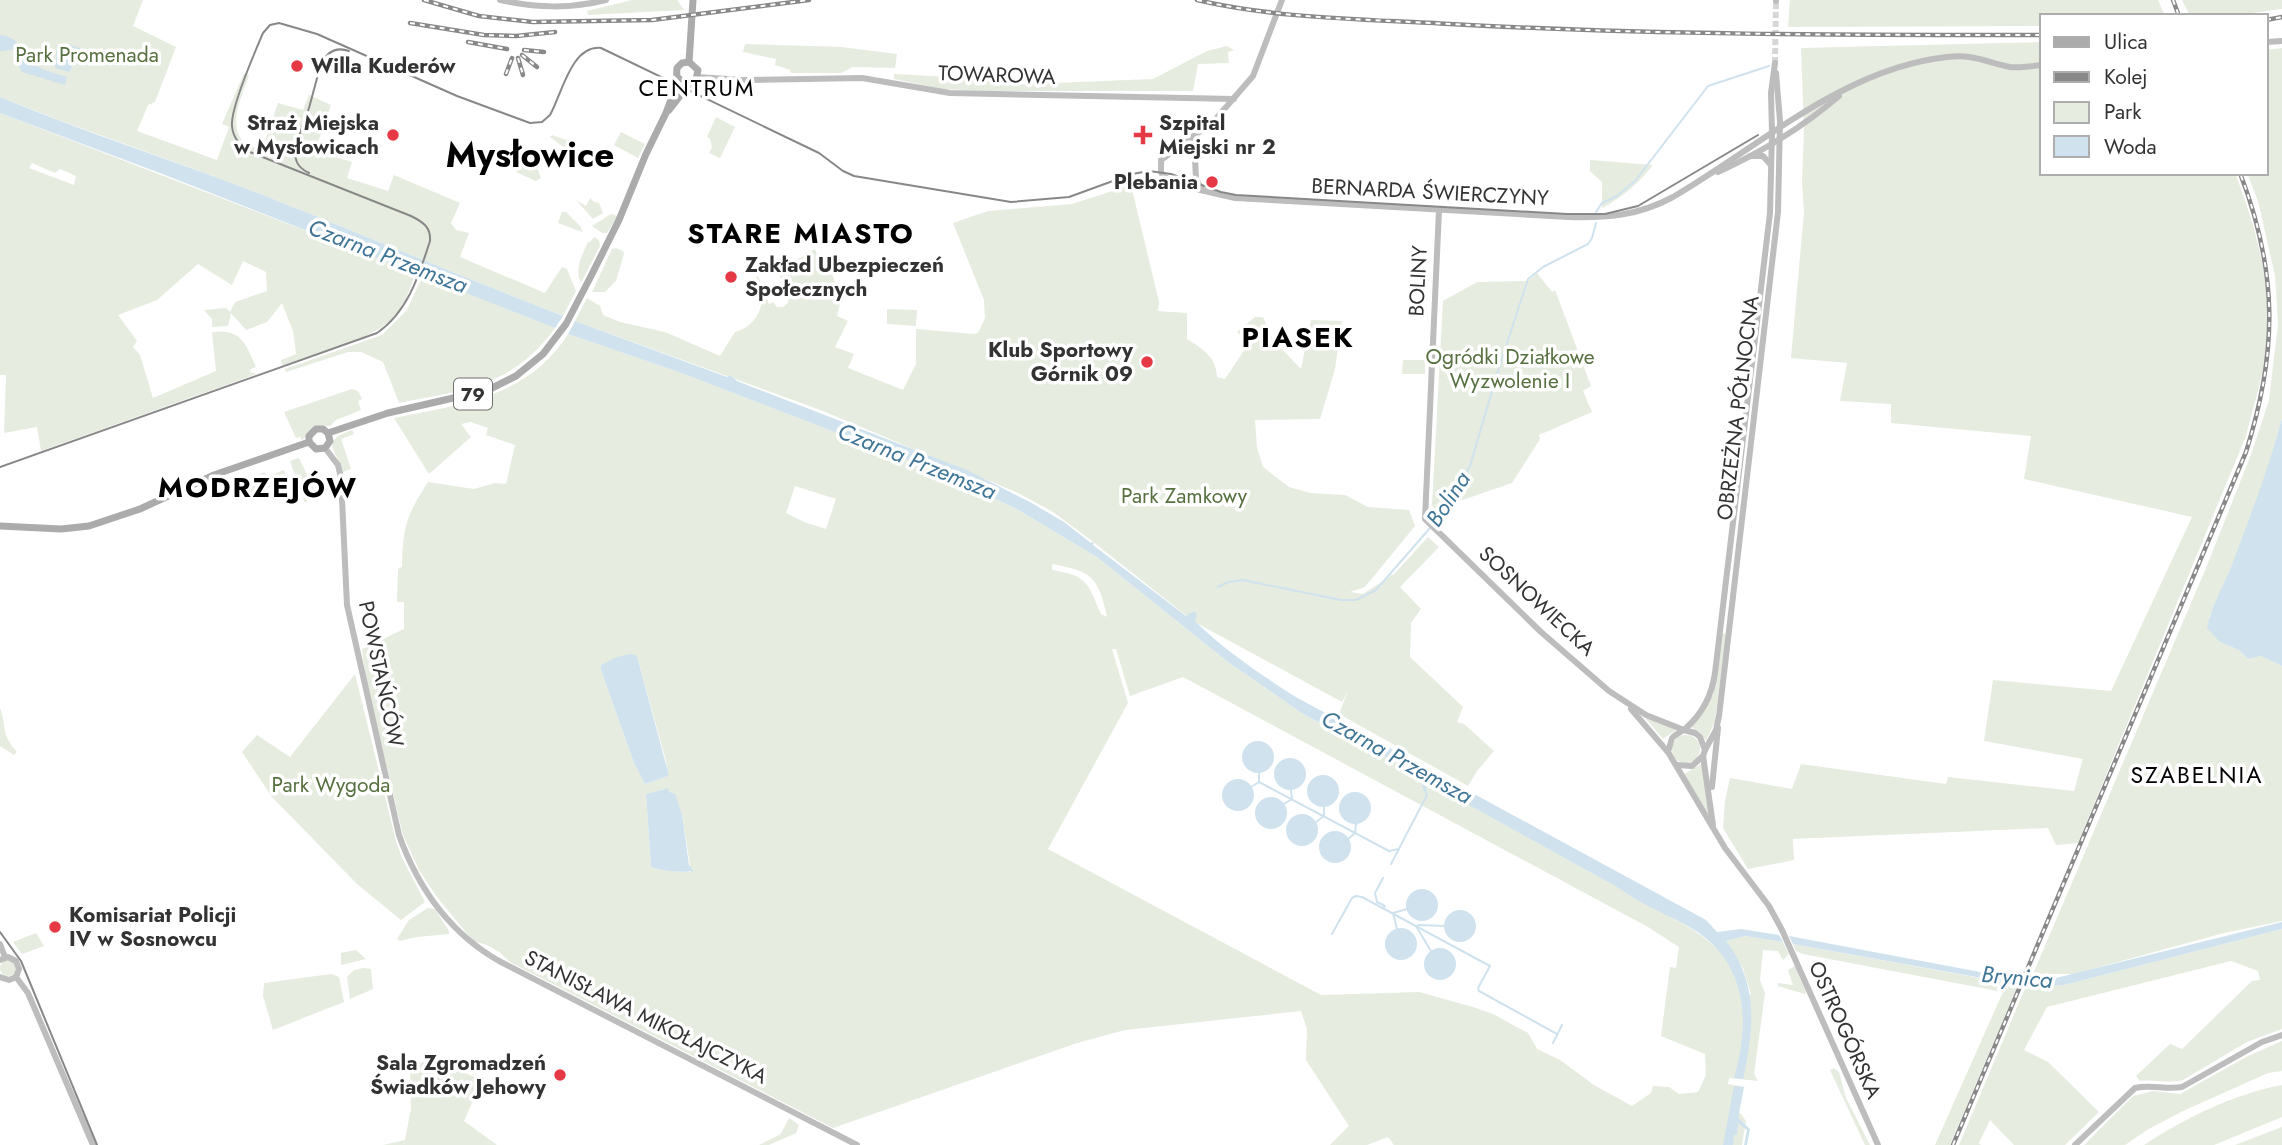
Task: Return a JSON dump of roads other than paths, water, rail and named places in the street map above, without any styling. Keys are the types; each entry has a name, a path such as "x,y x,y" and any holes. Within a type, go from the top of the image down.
{"main road":[{"path":"690,3 692,40 688,62 697,68 697,78"},
{"name":"79","path":"0,526 61,529 89,526 140,509 214,475 309,442 313,430 323,429 328,433 393,411 488,390 516,376 543,354 571,315 619,220 642,162 666,113 679,65 688,62"},
{"path":"677,77 682,83 690,83"},
{"name":"79","path":"666,113 697,78"},
{"path":"309,442 316,449 325,448 330,441 328,433"}],"street":[{"path":"500,0 539,7 606,0"},
{"path":"1202,190 1196,179 1194,136 1221,114 1253,76 1282,0"},
{"name":"BERNARDA ŚWIERCZYNY","path":"1706,177 1830,97 1896,68 1949,57 1973,56 2009,67 2040,65"},
{"name":"OBRZEŻNA PÓŁNOCNA","path":"1684,730 1704,706 1713,687 1770,213 1771,93 1775,64 1780,107 1778,212 1719,716 1716,730 1704,753"},
{"name":"TOWAROWA","path":"697,78 862,78 950,93 1234,99"},
{"name":"BERNARDA ŚWIERCZYNY","path":"1194,136 1160,160 1164,177 1187,186 1236,198 1609,218 1656,206 1749,156 1816,116 1846,90"},
{"path":"1213,97 1220,105 1221,114"},
{"path":"1780,107 1788,116 1801,116"},
{"path":"1749,156 1763,156 1771,166"},
{"path":"1187,186 1196,179"},
{"name":"BOLINY","path":"1428,522 1425,519 1425,503 1439,210"},
{"path":"1746,413 1755,414"},
{"name":"POWSTAŃCÓW","path":"325,448 338,465 341,478 347,605 396,822 407,856 433,901"},
{"name":"SOSNOWIECKA","path":"1428,522 1541,632 1625,702 1649,727 1677,765 1725,848 1769,906 1781,929"},
{"path":"1724,592 1733,592"},
{"name":"SOSNOWIECKA","path":"1625,702 1646,715 1700,737 1713,827"},
{"path":"1711,799 1719,716"},
{"path":"1668,752 1671,738 1684,730"},
{"path":"1677,765 1692,766 1704,753"},
{"name":"STANISŁAWA MIKOŁAJCZYKA","path":"433,901 459,932 491,957 857,1145"},
{"name":"OSTROGÓRSKA","path":"1781,929 1878,1145"},
{"path":"0,944 3,959 12,958 18,963 19,972 9,980 0,977"},
{"path":"16,976 28,993 93,1145"},
{"path":"2075,1145 2135,1088 2182,1087 2262,1042 2282,1035"}],"water":[{"path":"0,35 18,43 39,67 67,77 65,85 22,72 18,65 21,57 18,49 0,51"},
{"path":"67,44 96,53 94,61 74,59 70,72 55,68 57,45"},
{"name":"Czarna Przemsza","path":"0,97 263,195 563,316 555,328 0,113"},
{"name":"Czarna Przemsza","path":"575,321 727,377 730,375 737,381 967,470 1030,502 1064,522 1091,543 1094,541 1093,545 1186,616 1194,611 1197,614 1195,621 1218,642 1294,696 1706,920 1717,932 1741,929 1779,935 1783,942 1745,936 1726,941 1737,957 1749,990 1750,1043 1743,1079 1734,1078 1742,1033 1739,990 1732,971 1705,937 1424,780 1427,791 1424,792 1419,775 1303,714 1228,662 1097,557 1015,508 928,468 676,371 568,334"},
{"path":"2282,418 2282,666 2261,656 2248,659 2239,650 2220,642 2207,628 2253,509"},
{"path":"630,654 636,655 638,660 668,772 668,776 645,784 634,763 601,670 601,665"},
{"path":"1258,741 1269,746 1274,757 1269,768 1258,773 1247,768 1242,757 1247,746"},
{"path":"1290,758 1301,763 1306,774 1301,785 1290,790 1279,785 1274,774 1279,763"},
{"path":"1323,775 1334,780 1339,791 1334,802 1323,807 1312,802 1307,791 1312,780"},
{"path":"1238,779 1249,784 1254,795 1249,806 1238,811 1227,806 1222,795 1227,784"},
{"path":"668,788 669,792 675,794 682,814 689,865 694,871 651,867 646,794"},
{"path":"1355,792 1366,797 1371,808 1366,819 1355,824 1344,819 1339,808 1344,797"},
{"path":"1271,797 1282,802 1287,813 1282,824 1271,829 1260,824 1255,813 1260,802"},
{"path":"1302,814 1313,819 1318,830 1313,841 1302,846 1291,841 1286,830 1291,819"},
{"path":"1335,831 1346,836 1351,847 1346,858 1335,863 1324,858 1319,847 1324,836"},
{"path":"1422,889 1433,894 1438,905 1433,916 1422,921 1411,916 1406,905 1411,894"},
{"path":"1460,910 1471,915 1476,926 1471,937 1460,942 1449,937 1444,926 1449,915"},
{"name":"Brynica","path":"2282,922 2282,929 2064,985 2043,986 2015,984 1793,944 1789,936 1980,972 1998,972 1998,975 2052,979"},
{"path":"1401,928 1412,933 1417,944 1412,955 1401,960 1390,955 1385,944 1390,933"},
{"path":"1440,948 1451,953 1456,964 1451,975 1440,980 1429,975 1424,964 1429,953"},
{"path":"1734,1086 1744,1087 1738,1118 1750,1129 1747,1145 1744,1145 1747,1130 1738,1123 1733,1145 1723,1145"}],"waterway":[{"name":"Bolina","path":"1596,212 1602,203 1617,196 1635,181 1708,86 1769,66"},
{"name":"Bolina","path":"1434,523 1444,512 1470,466 1528,279 1543,267 1588,244 1596,223"},
{"name":"Bolina","path":"1218,587 1228,582 1243,580 1341,600 1356,600 1376,590 1430,528"},
{"path":"1259,772 1259,781"},
{"path":"1259,782 1389,851 1399,849"},
{"path":"1251,787 1259,782"},
{"path":"1284,804 1292,799 1291,790"},
{"name":"Czarna Przemsza","path":"1391,864 1427,795 1425,790"},
{"path":"1316,822 1324,816 1324,807"},
{"path":"1348,839 1355,833 1356,824"},
{"path":"1383,878 1375,893 1377,902 1384,907"},
{"path":"1332,934 1352,898 1362,897 1490,966 1478,988 1479,991 1557,1034"},
{"path":"1397,929 1393,913 1407,909"},
{"path":"1418,925 1445,926"},
{"path":"1416,926 1431,951"},
{"path":"1553,1043 1562,1025"}],"tunnel":[{"path":"1775,63 1776,1"}],"tram line":[{"path":"0,467 377,333 397,315 404,304 417,280 430,241 429,232 419,220 250,152 235,138 232,118 249,66 263,33 270,25 279,23 317,34 457,96 530,123 542,122 550,115 569,72 582,54 601,48 819,153 854,176 1011,202 1069,197 1132,174 1149,171 1171,174 1236,195 1605,214 1638,206 1758,135"},
{"path":"320,66 332,52 339,49 349,51"},
{"path":"293,153 323,56"},
{"path":"297,144 297,162 309,173"},
{"path":"0,932 21,961 97,1145"}],"railway":[{"path":"424,0 479,16 533,22 652,20 809,0"},
{"path":"1197,0 1291,15 1524,28 1746,34 2040,35"},
{"path":"2173,0 2178,14"},
{"path":"2268,20 2282,17"},
{"path":"410,23 484,35 516,36 555,32"},
{"path":"468,42 507,49"},
{"path":"524,50 544,52"},
{"path":"522,55 537,67"},
{"path":"506,74 512,58"},
{"path":"518,58 523,75"},
{"path":"1953,1145 2246,452 2264,380 2269,312 2261,244 2241,175"}],"place":[{"name":"Willa Kuderów","path":"297,66"},
{"name":"Straż Miejska w Mysłowicach","path":"393,135"},
{"name":"Szpital Miejski nr 2","path":"1143,135"},
{"name":"Plebania","path":"1212,182"},
{"name":"Zakład Ubezpieczeń Społecznych","path":"731,277"},
{"name":"Klub Sportowy Górnik 09","path":"1147,362"},
{"name":"Komisariat Policji IV w Sosnowcu","path":"55,927"},
{"name":"Sala Zgromadzeń Świadków Jehowy","path":"560,1075"}],"district":[{"name":"CENTRUM","path":"697,88"},
{"name":"Mysłowice","path":"530,155"},
{"name":"STARE MIASTO","path":"801,233"},
{"name":"PIASEK","path":"1298,337"},
{"name":"MODRZEJÓW","path":"258,487"},
{"name":"SZABELNIA","path":"2197,775"}],"park label":[{"name":"Park Promenada","path":"87,55"},
{"name":"Ogródki Działkowe Wyzwolenie I","path":"1510,369"},
{"name":"Park Zamkowy","path":"1184,496"},
{"name":"Park Wygoda","path":"331,785"}]}
